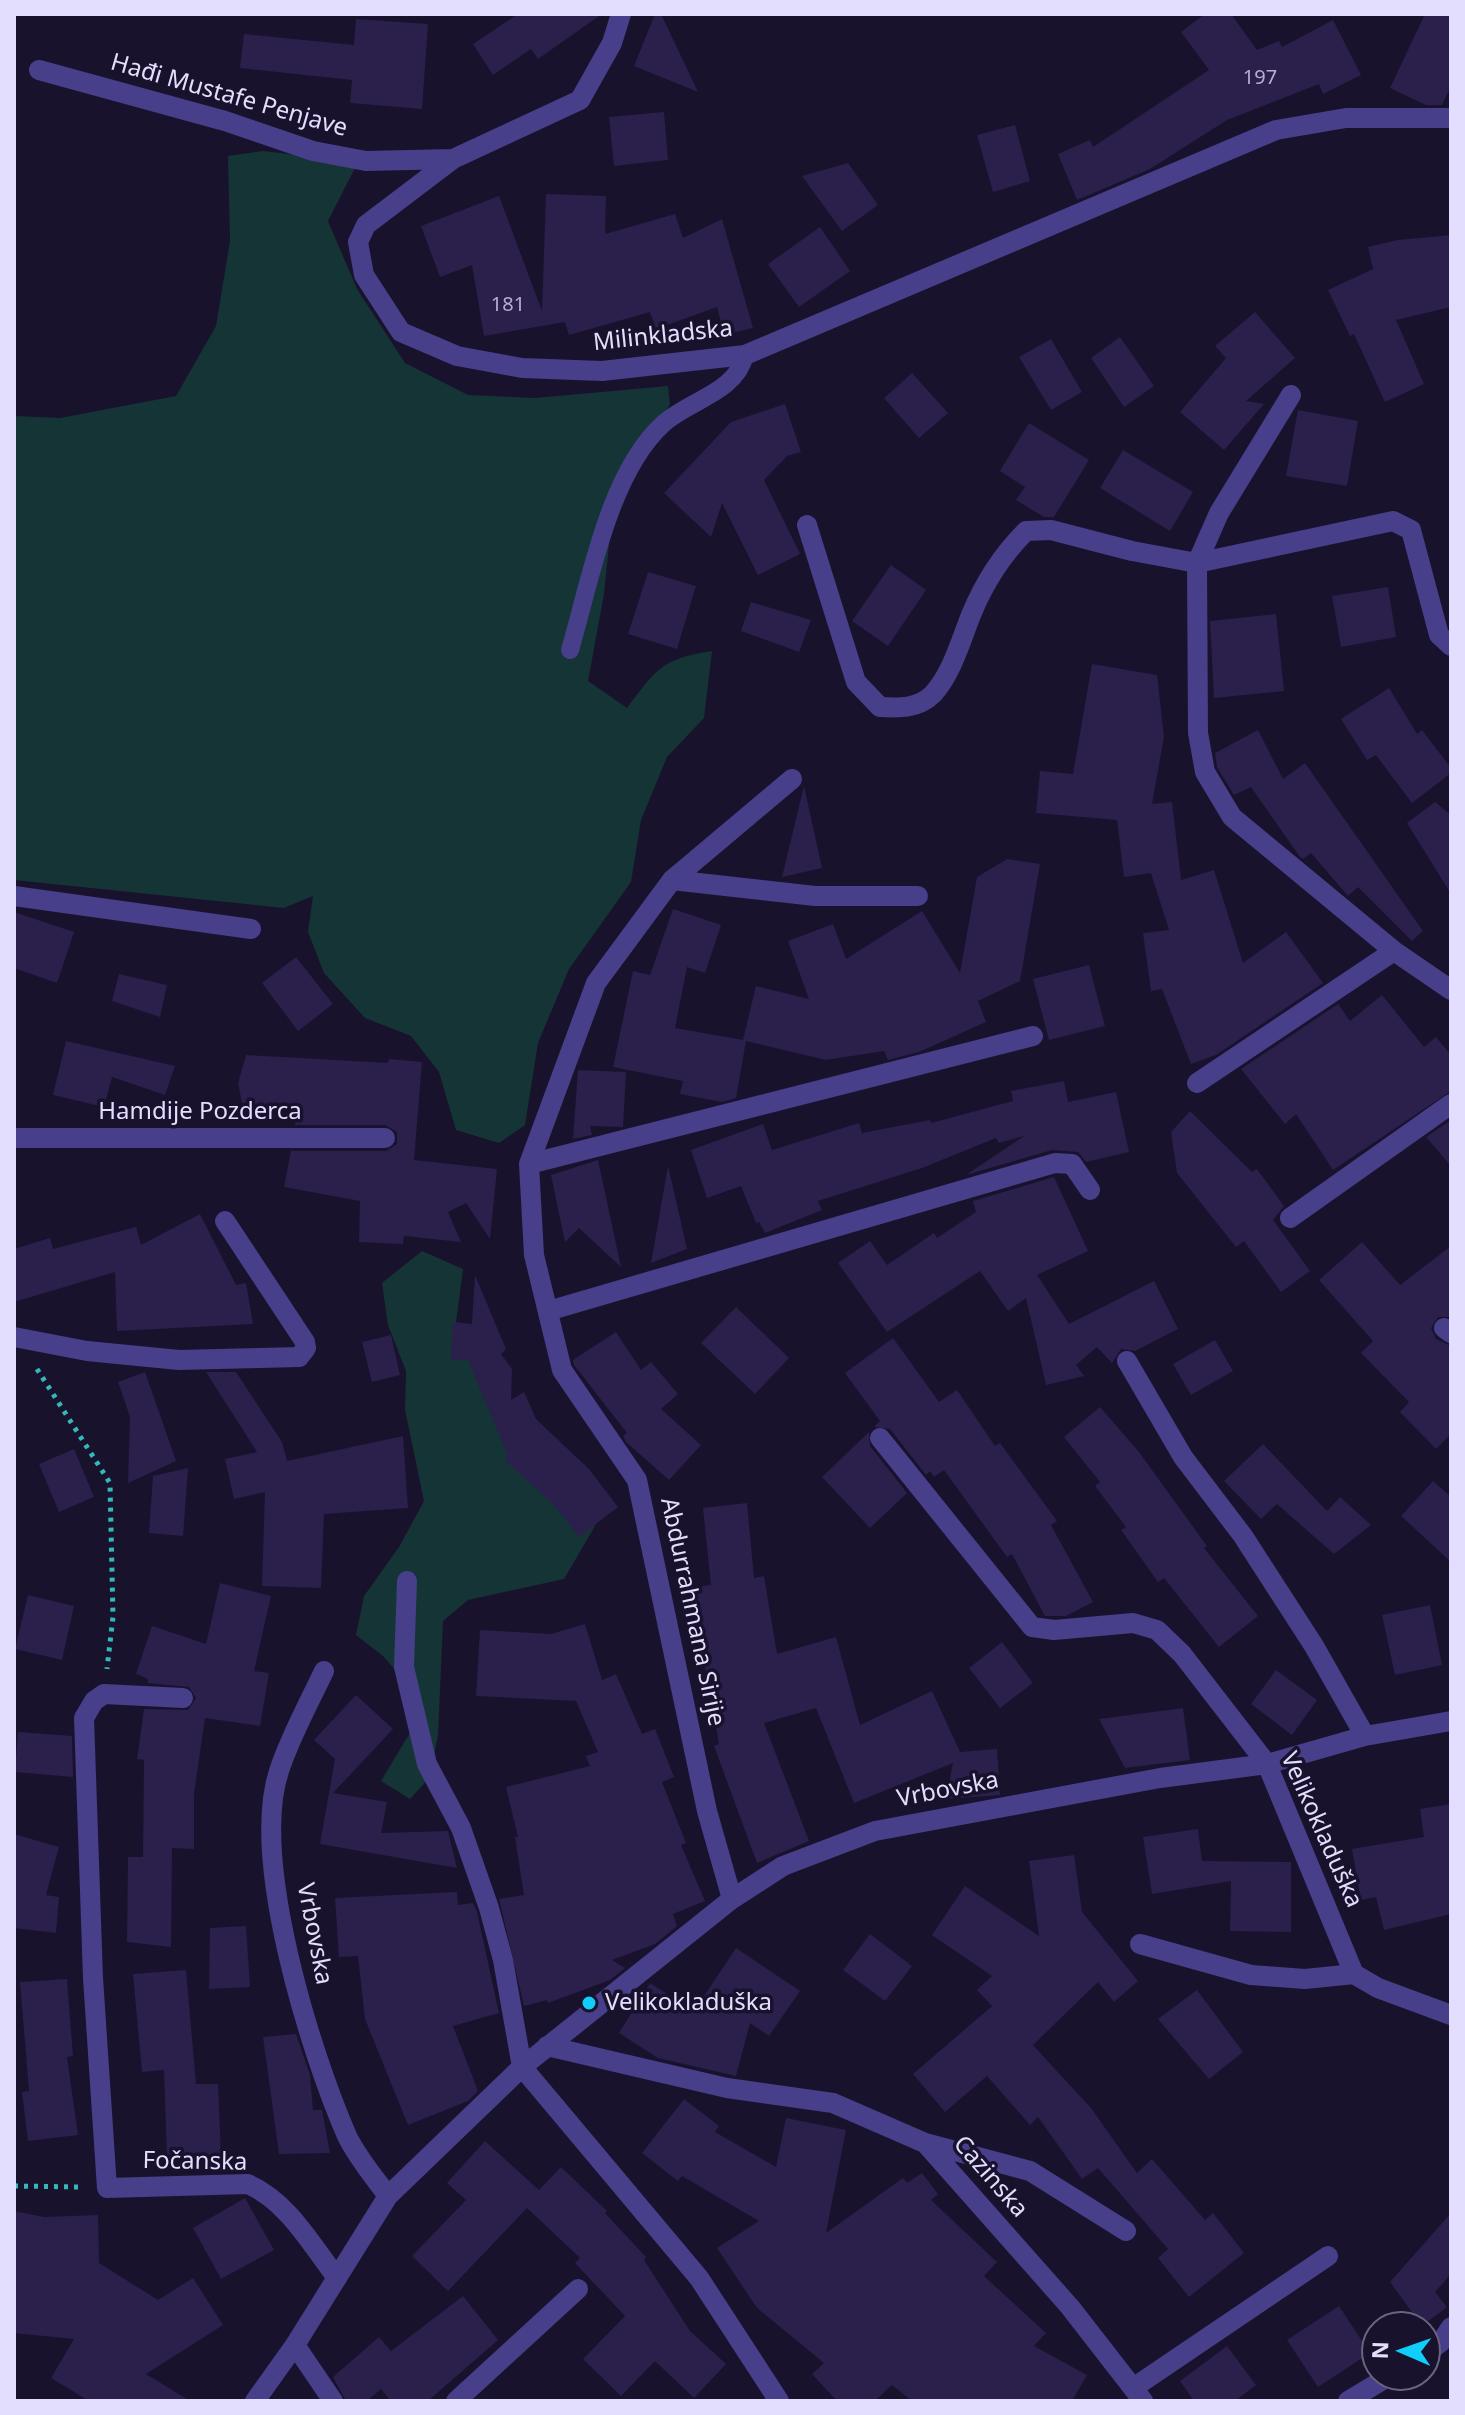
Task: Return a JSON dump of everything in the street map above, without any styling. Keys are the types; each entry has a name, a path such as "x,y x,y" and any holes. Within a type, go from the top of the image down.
{"street":[{"name":"Milinkladska","path":"621,14 612,43 580,100 453,159 366,225 358,242 364,275 401,332 457,356 522,368 602,371 745,355 1276,130 1346,118 1451,118"},
{"name":"Hađi Mustafe Penjave","path":"39,70 225,121 313,151 366,161 453,159"},
{"path":"1291,395 1219,513 1197,563 1198,733 1205,772 1232,817 1394,951 1451,990"},
{"path":"807,525 856,682 880,707 909,708 932,694 953,660 989,579 1006,551 1026,531 1051,530 1132,551 1197,563 1393,521 1402,523 1411,530 1436,626 1451,646"},
{"name":"Abdurrahmana Sirije","path":"732,1899 707,1811 637,1480 562,1370 534,1255 529,1164 596,983 672,880 792,779"},
{"path":"672,880 815,896 918,896"},
{"path":"14,896 251,929"},
{"path":"1197,1083 1394,951"},
{"path":"529,1164 1033,1036"},
{"path":"1290,1218 1451,1104"},
{"name":"Hamdije Pozderca","path":"14,1138 385,1138"},
{"path":"548,1311 1055,1163 1072,1164 1090,1190"},
{"path":"15,1335 87,1351 179,1360 299,1357 306,1348 305,1342 225,1221"},
{"path":"1127,1361 1183,1457 1243,1536 1314,1646 1365,1736"},
{"name":"Velikokladuška","path":"880,1438 1032,1627 1054,1630 1133,1623 1157,1630 1182,1654 1267,1764 1354,1974"},
{"path":"407,1581 404,1667 427,1764 461,1828 489,1908 503,1960 522,2067 699,2278 779,2401"},
{"name":"Vrbovska","path":"324,1671 278,1772 271,1839 282,1923 307,2027 349,2139 388,2196"},
{"path":"107,2188 93,1978 84,1718 94,1701 104,1694 183,1698"},
{"name":"Vrbovska","path":"255,2401 295,2345 388,2196 547,2046 732,1899 783,1866 875,1831 1160,1778 1267,1764 1365,1736 1451,1721"},
{"path":"1140,1944 1251,1975 1305,1979 1354,1974 1378,1988 1451,2015"},
{"name":"Cazinska","path":"547,2046 727,2088 833,2103 925,2143 1070,2307 1138,2395"},
{"path":"925,2143 1030,2171 1126,2231"},
{"name":"Fočanska","path":"107,2188 248,2184 266,2192 281,2205 337,2278"},
{"path":"1138,2395 1328,2256"},
{"path":"456,2401 578,2289"},
{"path":"295,2345 333,2401"}],"lane":[{"path":"570,650 603,539 634,464 663,423 730,381 743,366 745,355"}],"path":[{"path":"15,1335 110,1483 113,1617 104,1694"},
{"path":"14,2186 107,2188"}],"green space":[{"path":"263,151 358,162 328,221 357,289 405,363 468,395 535,398 668,386 670,405 634,454 612,516 604,594 588,681 627,708 662,668 681,658 712,651 704,718 667,757 641,820 631,882 569,969 538,1043 525,1125 499,1143 456,1130 439,1072 411,1036 365,1018 324,973 308,932 313,896 284,908 14,880 14,416 60,418 176,396 216,326 230,241 228,156"},
{"path":"422,1251 463,1269 456,1322 595,1526 564,1579 468,1600 443,1621 438,1735 430,1777 410,1799 381,1781 411,1731 417,1695 383,1656 356,1635 364,1596 399,1547 424,1501 405,1410 406,1371 388,1325 382,1283"}],"building":[{"path":"518,14 602,14 538,59 531,49 493,75 473,44"},
{"path":"655,14 661,14 698,92 634,66"},
{"path":"1205,14 1231,14 1257,50 1279,41 1282,47 1333,20 1361,75 1323,94 1319,84 1227,120 1150,169 1077,200 1058,154 1090,140 1093,147 1209,70 1181,32"},
{"path":"1425,14 1451,14 1451,86 1442,105 1426,105 1390,88"},
{"path":"356,19 428,24 422,109 350,103 352,80 240,68 244,34 354,45"},
{"path":"664,112 668,160 614,166 609,117"},
{"path":"1015,125 1030,181 993,192 977,135"},
{"path":"848,163 878,205 842,231 802,176"},
{"path":"546,194 606,196 605,234 675,214 683,238 722,219 753,328 724,335 717,307 656,329 650,312 569,335 565,322 484,336 472,265 440,277 421,226 499,196 542,311"},
{"path":"820,227 850,271 799,307 768,264"},
{"path":"1451,235 1451,307 1396,320 1424,384 1385,402 1354,334 1350,336 1328,290 1373,269 1368,247 1398,240"},
{"path":"1255,312 1295,358 1246,401 1264,404 1224,450 1180,412 1226,358 1215,346"},
{"path":"1120,337 1154,386 1124,407 1091,358"},
{"path":"1051,339 1082,392 1051,410 1019,357"},
{"path":"912,373 948,413 919,438 884,398"},
{"path":"785,404 801,452 787,456 764,480 800,554 758,575 722,503 711,537 664,493 731,422"},
{"path":"1298,410 1358,421 1347,486 1286,476"},
{"path":"1029,423 1089,460 1054,517 1044,517 1016,500 1025,487 1000,471"},
{"path":"1123,450 1193,492 1170,531 1100,488"},
{"path":"891,565 926,590 888,646 852,621"},
{"path":"648,572 696,586 677,649 628,634"},
{"path":"1388,587 1396,637 1341,647 1332,596"},
{"path":"751,602 811,620 799,652 741,631"},
{"path":"1276,614 1284,691 1214,698 1210,621"},
{"path":"1092,664 1157,675 1164,737 1152,804 1172,802 1181,880 1214,870 1243,963 1286,932 1323,983 1216,1055 1191,1064 1162,989 1151,991 1143,933 1169,930 1151,873 1124,877 1117,820 1036,813 1040,771 1073,774"},
{"path":"1389,688 1417,734 1422,730 1451,768 1451,773 1412,803 1376,755 1367,760 1341,719"},
{"path":"1258,730 1283,779 1305,763 1423,931 1412,941 1358,887 1348,896 1311,853 1303,859 1300,857 1251,787 1234,795 1217,767 1215,753"},
{"path":"804,786 822,868 782,877"},
{"path":"1435,802 1451,815 1451,894 1407,823"},
{"path":"1007,859 1040,864 1020,981 978,1001 986,1022 919,1052 888,1060 884,1051 826,1060 746,1041 736,1098 722,1102 680,1094 683,1081 613,1067 633,971 650,975 673,909 721,925 705,973 687,967 675,1028 743,1040 756,986 809,999 788,941 833,924 846,959 922,911 960,973 977,877"},
{"path":"14,912 74,932 57,983 14,968"},
{"path":"296,957 333,1004 298,1031 262,983"},
{"path":"1089,965 1105,1026 1049,1040 1033,979"},
{"path":"119,974 167,985 160,1017 112,1001"},
{"path":"1382,995 1424,1047 1436,1037 1451,1055 1451,1091 1333,1170 1296,1114 1285,1124 1241,1069 1338,1004 1350,1021"},
{"path":"66,1041 175,1066 165,1095 112,1077 104,1107 53,1095"},
{"path":"246,1055 422,1062 414,1160 497,1169 490,1239 466,1203 448,1212 461,1242 404,1236 403,1244 359,1242 360,1201 284,1187 291,1151 386,1151 397,1144 397,1132 385,1125 295,1125 299,1105 245,1118 238,1083"},
{"path":"578,1070 626,1072 623,1127 590,1126 592,1135 573,1139"},
{"path":"1064,1081 1068,1102 1116,1092 1129,1152 1086,1162 1078,1152 1052,1150 966,1175 1024,1136 999,1143 996,1138 922,1168 818,1201 822,1210 765,1233 759,1222 756,1223 741,1186 707,1198 691,1150 763,1124 772,1150 859,1123 862,1133 930,1120 931,1123 1013,1101 1011,1091"},
{"path":"1190,1111 1252,1172 1257,1169 1284,1206 1273,1220 1310,1271 1281,1292 1244,1241 1236,1247 1177,1173 1171,1132"},
{"path":"1451,1120 1451,1166 1426,1137"},
{"path":"598,1160 621,1267 579,1228 565,1242 551,1175"},
{"path":"668,1166 687,1249 651,1263"},
{"path":"1054,1177 1088,1251 1037,1275 1069,1324 1154,1281 1178,1329 1135,1351 1121,1349 1112,1363 1097,1347 1076,1365 1084,1376 1046,1385 1026,1298 1008,1311 980,1271 887,1332 838,1263 870,1241 887,1265 934,1233 937,1238 976,1212 973,1201"},
{"path":"200,1214 236,1285 246,1283 253,1324 117,1331 115,1272 14,1302 14,1249 50,1238 53,1249 136,1227 141,1245"},
{"path":"1362,1242 1400,1285 1451,1246 1451,1317 1438,1317 1431,1328 1436,1339 1451,1346 1451,1434 1436,1449 1400,1412 1409,1402 1361,1353 1373,1341 1319,1280"},
{"path":"475,1275 506,1349 501,1354 512,1369 511,1400 524,1392 536,1419 589,1469 618,1507 579,1537 554,1505 505,1460 508,1456 468,1360 451,1359 453,1322 472,1324"},
{"path":"736,1307 789,1358 755,1394 701,1343"},
{"path":"616,1332 641,1370 651,1362 678,1394 661,1409 701,1445 669,1480 626,1442 623,1436 627,1433 574,1365 573,1360"},
{"path":"391,1335 400,1375 372,1382 362,1342"},
{"path":"893,1338 939,1402 957,1390 995,1446 1000,1443 1057,1521 1051,1525 1093,1602 1066,1616 1045,1616 1012,1554 1007,1557 944,1470 934,1477 930,1471 926,1475 890,1429 874,1427 880,1421 845,1373"},
{"path":"1215,1340 1233,1371 1191,1395 1173,1364"},
{"path":"145,1372 176,1461 128,1483 130,1417 118,1382"},
{"path":"206,1372 236,1372 282,1442 287,1461 403,1436 408,1508 324,1514 321,1588 262,1586 265,1492 234,1499 225,1459 257,1452"},
{"path":"1100,1407 1139,1452 1207,1546 1204,1548 1258,1616 1219,1647 1164,1578 1158,1582 1121,1530 1126,1527 1095,1486 1100,1482 1064,1437"},
{"path":"869,1432 870,1446 907,1493 870,1528 822,1477"},
{"path":"1263,1444 1327,1511 1340,1497 1371,1525 1334,1554 1277,1504 1261,1519 1224,1481"},
{"path":"74,1449 94,1497 59,1512 39,1464"},
{"path":"188,1468 183,1536 149,1533 153,1476"},
{"path":"1433,1481 1451,1497 1451,1562 1401,1516"},
{"path":"747,1503 754,1578 764,1576 777,1654 836,1637 860,1725 932,1691 960,1752 997,1749 1000,1795 946,1799 953,1763 854,1803 816,1708 764,1723 809,1841 757,1863 714,1746 719,1744 691,1588 711,1585 703,1508"},
{"path":"220,1583 271,1596 254,1671 269,1673 260,1726 205,1718 194,1794 194,1849 172,1848 171,1947 127,1942 128,1857 143,1857 144,1760 137,1759 144,1709 188,1710 196,1698 189,1687 148,1683 148,1679 136,1674 152,1626 206,1644"},
{"path":"28,1595 74,1606 62,1660 15,1649"},
{"path":"1430,1605 1442,1665 1395,1675 1382,1615"},
{"path":"585,1624 602,1680 616,1674 642,1734 655,1729 674,1777 662,1782 686,1843 681,1845 705,1901 673,1914 677,1926 655,1944 612,1960 625,1968 610,1980 548,2003 547,2000 524,2006 499,1899 524,1895 515,1837 518,1837 506,1787 590,1766 586,1756 598,1752 576,1701 476,1696 480,1630 551,1634"},
{"path":"1002,1642 1033,1683 1000,1708 969,1668"},
{"path":"1276,1670 1317,1700 1292,1735 1251,1704"},
{"path":"356,1695 393,1729 333,1793 387,1802 381,1833 448,1831 457,1868 320,1844 335,1759 314,1740"},
{"path":"1183,1708 1190,1760 1125,1768 1099,1719"},
{"path":"18,1732 72,1736 73,1777 15,1772"},
{"path":"1451,1804 1451,1914 1384,1930 1376,1897 1361,1900 1352,1849 1424,1837 1420,1809"},
{"path":"1198,1829 1202,1861 1291,1862 1291,1932 1230,1931 1231,1881 1152,1894 1143,1837"},
{"path":"14,1834 59,1847 46,1895 59,1897 56,1933 14,1928"},
{"path":"1074,1855 1082,1912 1138,1981 1114,2002 1098,1982 1033,2045 1091,2108 1137,2173 1152,2159 1205,2220 1213,2213 1244,2253 1189,2297 1158,2258 1168,2249 1098,2168 1082,2179 1038,2117 1030,2125 987,2076 945,2112 913,2074 992,2006 977,1990 992,1976 932,1935 965,1886 1039,1936 1029,1861"},
{"path":"457,1892 458,1905 473,1903 477,1912 499,2013 453,2026 478,2091 468,2101 408,2125 365,2019 358,1956 339,1957 335,1898"},
{"path":"246,1926 250,1987 209,1989 210,1928"},
{"path":"870,1934 912,1966 885,2001 843,1970"},
{"path":"736,1948 800,1991 769,2036 750,2023 736,2076 658,2058 619,2033 650,1983 694,2011"},
{"path":"186,1970 196,2084 218,2084 221,2157 167,2158 164,2070 142,2072 133,1974"},
{"path":"67,1979 73,2056 67,2057 78,2135 28,2141 22,2092 29,2091 20,1982"},
{"path":"1197,1990 1243,2052 1209,2079 1158,2019"},
{"path":"296,2034 310,2075 313,2110 322,2110 330,2153 279,2154 263,2037"},
{"path":"684,2099 719,2126 715,2132 776,2167 786,2118 846,2130 826,2233 903,2178 907,2183 922,2173 938,2194 931,2200 997,2262 984,2276 1046,2333 1034,2346 1087,2375 1072,2401 912,2401 892,2385 875,2401 837,2401 812,2374 824,2363 757,2308 717,2248 759,2221 682,2176 678,2181 642,2153"},
{"path":"485,2141 539,2190 561,2167 607,2211 605,2213 646,2257 644,2260 690,2331 726,2364 694,2398 655,2361 621,2396 583,2359 625,2316 575,2263 580,2258 527,2208 448,2291 412,2256 466,2200 447,2183"},
{"path":"245,2198 274,2250 221,2279 193,2228"},
{"path":"14,2211 44,2217 98,2215 99,2263 158,2300 193,2278 223,2325 146,2374 190,2401 89,2401 51,2378 74,2339 14,2333"},
{"path":"1451,2213 1451,2274 1435,2292 1447,2307 1441,2312 1411,2311 1390,2282"},
{"path":"463,2296 498,2340 428,2401 391,2401 381,2389 367,2401 346,2401 333,2377 379,2337 391,2351"},
{"path":"1339,2306 1361,2339 1361,2359 1318,2387 1287,2340"},
{"path":"1227,2346 1256,2385 1235,2401 1194,2401 1180,2381"}],"place":[{"name":"Velikokladuška","path":"589,2003"}]}
